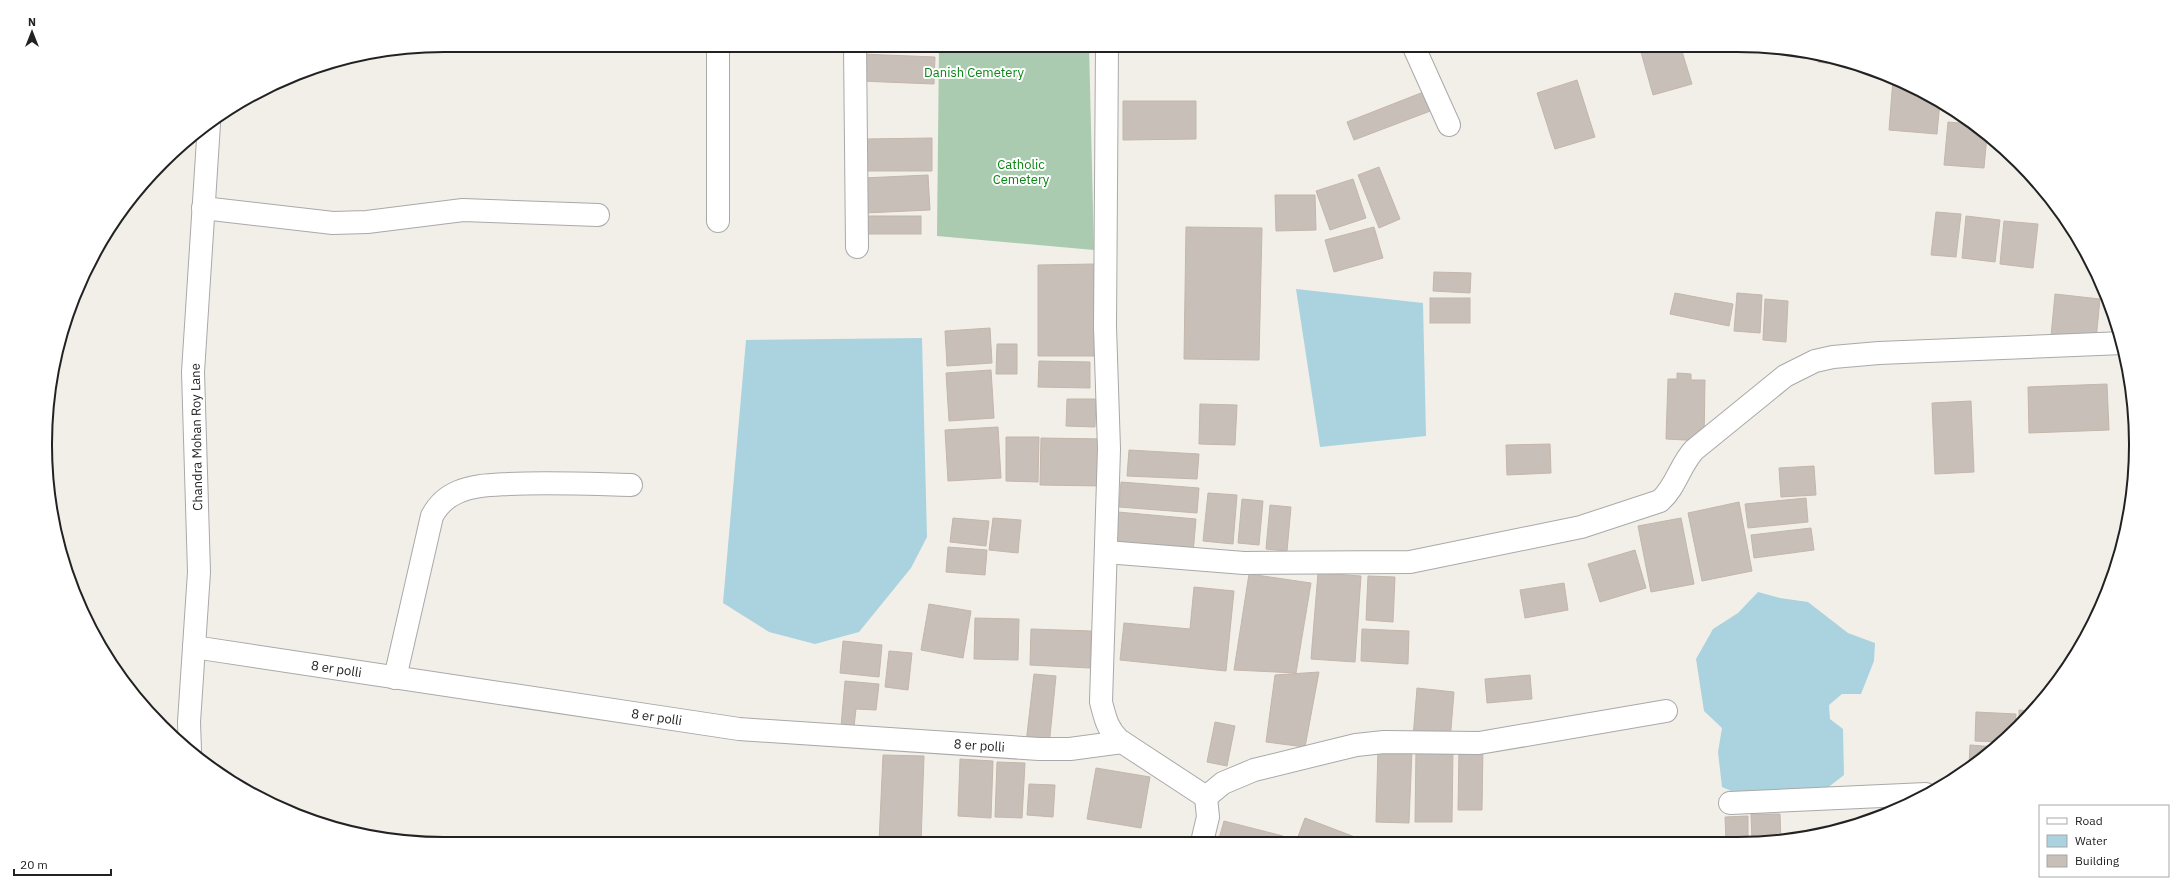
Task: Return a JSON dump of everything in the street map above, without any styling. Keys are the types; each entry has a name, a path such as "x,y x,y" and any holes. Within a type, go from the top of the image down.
{"street":[{"path":"718,52 718,221"},
{"path":"855,52 857,247"},
{"path":"1107,52 1105,327 1109,449 1101,702 1111,732 1122,742 1206,797"},
{"path":"1415,52 1449,125"},
{"name":"Chandra Mohan Roy Lane","path":"190,743 189,722 199,572 193,372 208,131"},
{"path":"203,208 304,221 332,223 367,222 463,210 598,215"},
{"path":"1106,552 1244,563 1397,562 1440,557 1581,527 1660,501 1668,494 1686,458 1694,450 1785,376 1815,361 1833,357 1879,353 2116,343"},
{"path":"395,678 432,516 437,507 445,500 458,492 481,486 547,482 631,485"},
{"name":"8 er polli","path":"194,647 739,729 1039,749 1070,749 1122,742"},
{"path":"1206,797 1223,783 1254,770 1356,745 1384,742 1479,743 1666,711"},
{"path":"1730,803 1914,795"},
{"path":"1203,837 1208,817 1206,797"}],"green space":[{"name":"Catholic Cemetery","path":"939,52 1089,52 1094,250 937,236"}],"water":[{"path":"1296,289 1423,303 1426,436 1320,447"},
{"path":"922,338 927,537 911,568 859,632 815,644 769,632 723,603 746,340"},
{"path":"1758,592 1780,598 1808,602 1848,633 1875,643 1874,661 1861,694 1842,694 1829,705 1830,719 1843,729 1844,775 1817,796 1745,797 1722,787 1718,752 1722,728 1704,711 1696,659 1713,629 1738,613"}],"building":[{"path":"1641,52 1682,52 1692,84 1653,95"},
{"path":"861,54 935,57 934,84 860,81"},
{"path":"1775,54 1788,55 1805,58"},
{"path":"1577,80 1595,137 1555,149 1537,93"},
{"path":"1893,84 1910,92 1939,109 1937,134 1889,130"},
{"path":"1426,91 1433,110 1354,140 1347,122"},
{"path":"1123,101 1196,101 1196,139 1123,140"},
{"path":"1948,122 1962,123 1986,142 1984,168 1944,165"},
{"path":"932,138 932,171 865,171 865,139"},
{"path":"1379,167 1400,219 1379,228 1358,175"},
{"path":"928,175 930,210 865,213 863,178"},
{"path":"1353,179 1366,218 1330,230 1316,191"},
{"path":"1275,195 1315,195 1316,230 1276,231"},
{"path":"1936,212 1961,214 1956,257 1931,255"},
{"path":"865,216 921,216 921,234 865,234"},
{"path":"1966,216 2000,220 1995,262 1962,258"},
{"path":"2004,221 2038,224 2033,268 2000,264"},
{"path":"1186,227 1262,228 1259,360 1184,359"},
{"path":"1374,227 1383,258 1334,272 1325,240"},
{"path":"1094,264 1094,356 1038,356 1038,265"},
{"path":"1434,272 1471,273 1470,293 1433,291"},
{"path":"1675,293 1733,304 1729,326 1670,314"},
{"path":"1737,293 1762,295 1760,333 1734,331"},
{"path":"2055,294 2100,299 2096,340 2051,336"},
{"path":"1430,298 1470,298 1470,323 1430,323"},
{"path":"1765,299 1788,301 1786,342 1763,340"},
{"path":"990,328 992,363 947,366 945,331"},
{"path":"997,344 1017,344 1017,374 996,374"},
{"path":"1039,361 1090,362 1090,388 1038,387"},
{"path":"991,370 994,418 949,421 946,373"},
{"path":"1677,373 1691,374 1691,380 1705,380 1704,441 1666,439 1668,379 1677,379"},
{"path":"2107,384 2109,430 2029,433 2028,387"},
{"path":"1067,399 1096,399 1095,427 1066,426"},
{"path":"1971,401 1974,472 1935,474 1932,403"},
{"path":"1200,404 1237,405 1235,445 1199,444"},
{"path":"998,427 1001,478 948,481 945,430"},
{"path":"1006,437 1039,437 1038,482 1006,481"},
{"path":"1041,438 1104,439 1103,486 1040,485"},
{"path":"1550,444 1551,473 1507,475 1506,445"},
{"path":"1129,450 1199,454 1197,479 1127,476"},
{"path":"1814,466 1816,495 1781,497 1779,468"},
{"path":"1121,482 1199,488 1197,513 1119,507"},
{"path":"1208,493 1237,495 1233,544 1203,541"},
{"path":"1806,498 1808,522 1748,528 1745,504"},
{"path":"1242,499 1263,501 1259,545 1238,543"},
{"path":"1739,502 1752,571 1702,581 1688,513"},
{"path":"1270,505 1291,507 1287,551 1266,549"},
{"path":"1118,512 1196,519 1193,554 1115,548"},
{"path":"953,518 989,521 986,546 950,542"},
{"path":"993,518 1021,520 1018,553 989,550"},
{"path":"1681,518 1694,584 1651,592 1638,526"},
{"path":"1811,528 1814,550 1754,558 1751,535"},
{"path":"948,547 987,550 985,575 946,572"},
{"path":"1635,550 1646,588 1600,602 1588,564"},
{"path":"1318,573 1361,576 1355,662 1311,659"},
{"path":"1249,574 1311,583 1296,673 1234,670"},
{"path":"1368,576 1395,577 1393,622 1366,620"},
{"path":"1564,583 1568,610 1525,618 1520,590"},
{"path":"1194,587 1234,591 1226,671 1120,660 1124,623 1190,629"},
{"path":"929,604 971,611 963,658 921,650"},
{"path":"975,618 1019,619 1018,660 974,659"},
{"path":"1031,629 1091,631 1090,668 1030,665"},
{"path":"1362,629 1409,631 1408,664 1361,661"},
{"path":"843,641 882,645 879,677 840,673"},
{"path":"889,651 912,653 908,690 885,687"},
{"path":"1319,672 1305,747 1266,742 1275,675"},
{"path":"1034,674 1056,676 1049,746 1026,743"},
{"path":"1530,675 1532,699 1487,703 1485,679"},
{"path":"845,681 879,684 876,710 856,709 854,727 841,726"},
{"path":"1417,688 1454,692 1450,741 1413,738"},
{"path":"2019,710 2025,711 2019,717"},
{"path":"1976,712 2016,714 2016,720 1993,742 1975,741"},
{"path":"1215,722 1235,726 1227,766 1207,762"},
{"path":"1970,745 1987,746 1975,756 1969,760"},
{"path":"1459,747 1483,747 1482,810 1458,810"},
{"path":"1378,749 1412,750 1409,823 1376,822"},
{"path":"1416,749 1453,749 1452,822 1415,822"},
{"path":"883,755 924,756 921,837 879,837"},
{"path":"960,759 993,761 991,818 958,816"},
{"path":"997,762 1025,763 1022,818 995,817"},
{"path":"1096,768 1150,777 1141,828 1087,819"},
{"path":"1029,784 1055,785 1053,817 1027,815"},
{"path":"1751,814 1780,814 1781,835 1752,836"},
{"path":"1748,816 1748,837 1726,837 1725,817"},
{"path":"1305,818 1355,837 1298,837"},
{"path":"1224,821 1283,836 1283,837 1219,837"}],"park label":[{"name":"Danish Cemetery","path":"974,72"}]}
